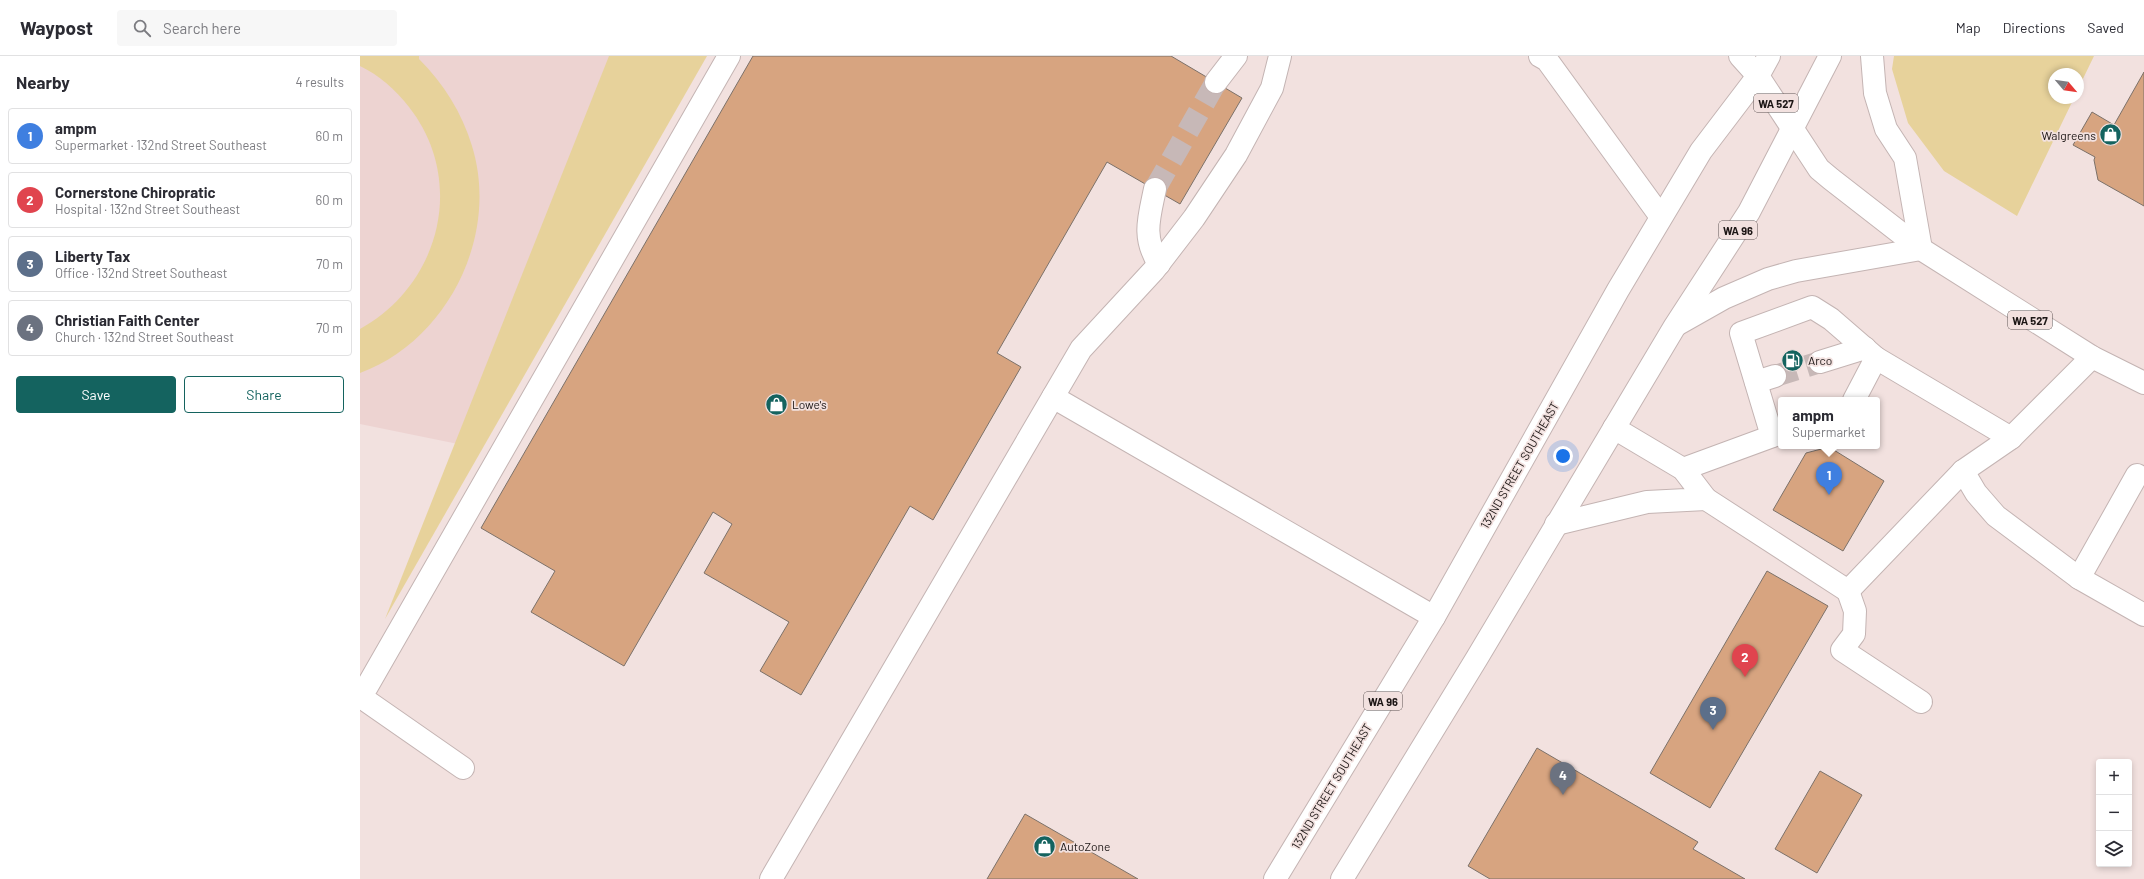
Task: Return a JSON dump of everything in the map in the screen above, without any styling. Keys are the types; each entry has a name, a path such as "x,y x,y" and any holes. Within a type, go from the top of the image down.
{"main road":[{"path":"462,768 361,697 729,56"},
{"path":"1216,82 1236,56"},
{"path":"771,879 1081,349 1159,264 1194,218 1236,155 1272,88 1280,56"},
{"path":"1540,56 1547,60 1661,217"},
{"name":"WA 527","path":"1740,56 1757,66 1793,130 1819,169 1921,249 2006,305 2092,357 2144,383"},
{"name":"132ND STREET SOUTHEAST","path":"1275,879 1434,617 1502,494 1661,217 1701,151 1757,66 1769,56"},
{"name":"WA 96","path":"1342,879 1675,326 1749,212 1793,130 1830,56"},
{"path":"1675,326 1724,298 1768,279 1796,271 1921,249 1904,158 1886,129 1875,93 1872,56"},
{"path":"1155,189 1148,224 1150,250 1159,264"},
{"path":"1683,469 1776,435 1765,379 1741,333 1812,307 1831,319 1871,353 2012,438"},
{"path":"1820,362 1871,353"},
{"path":"1855,397 1871,353"},
{"path":"1848,591 1963,472 2012,438 2092,357"},
{"path":"1053,398 1434,617"},
{"path":"1614,428 1683,469 1706,499 1848,591 1855,611 1854,634 1842,650 1921,702"},
{"path":"1963,472 1976,493 1996,516 2079,578 2144,615"},
{"path":"2079,578 2137,475"},
{"path":"1556,524 1646,502 1706,499"}],"shaded area":[{"path":"360,56 676,56 458,444 360,424"},
{"path":"360,56 419,56 419,59 436,78 451,100 463,122 472,146 479,180 479,215 472,249 459,281 441,311 418,337 391,358 360,373 360,329 387,310 410,286 426,259 436,229 440,198 437,167 427,136 409,107 399,95 380,78 360,66"},
{"path":"609,56 707,56 385,619"},
{"path":"1894,56 2094,56 2084,77 2084,68 2048,68 2048,104 2071,104 2017,216 1944,171 1908,123 1892,69"}],"building":[{"name":"Lowe's","path":"753,56 1171,56 1242,98 1180,204 1107,162 997,353 1021,367 933,520 910,506 801,695 760,671 789,622 704,573 732,524 713,512 624,666 531,612 555,571 481,528"},
{"name":"Walgreens","path":"2144,72 2144,206 2098,180 2094,160 2095,157 2073,145 2092,112 2114,125"},
{"path":"1821,449 1832,449 1884,481 1843,551 1773,510 1806,453"},
{"path":"1767,571 1828,606 1710,808 1650,773"},
{"path":"1537,748 1698,842 1693,849 1745,879 1490,879 1468,866"},
{"path":"1820,771 1862,795 1817,873 1775,849"},
{"name":"AutoZone","path":"1025,814 1138,879 987,879"}],"tunnel":[{"path":"1155,189 1216,82"},
{"path":"1775,376 1820,362"}],"place":[{"name":"Walgreens","path":"2111,135"},
{"name":"Arco","path":"1792,360"},
{"name":"Lowe's","path":"776,404"},
{"name":"ampm","path":"1829,495"},
{"name":"Cornerstone Chiropratic","path":"1745,677"},
{"name":"Liberty Tax","path":"1713,730"},
{"name":"Christian Faith Center","path":"1563,795"},
{"name":"AutoZone","path":"1044,846"}]}
